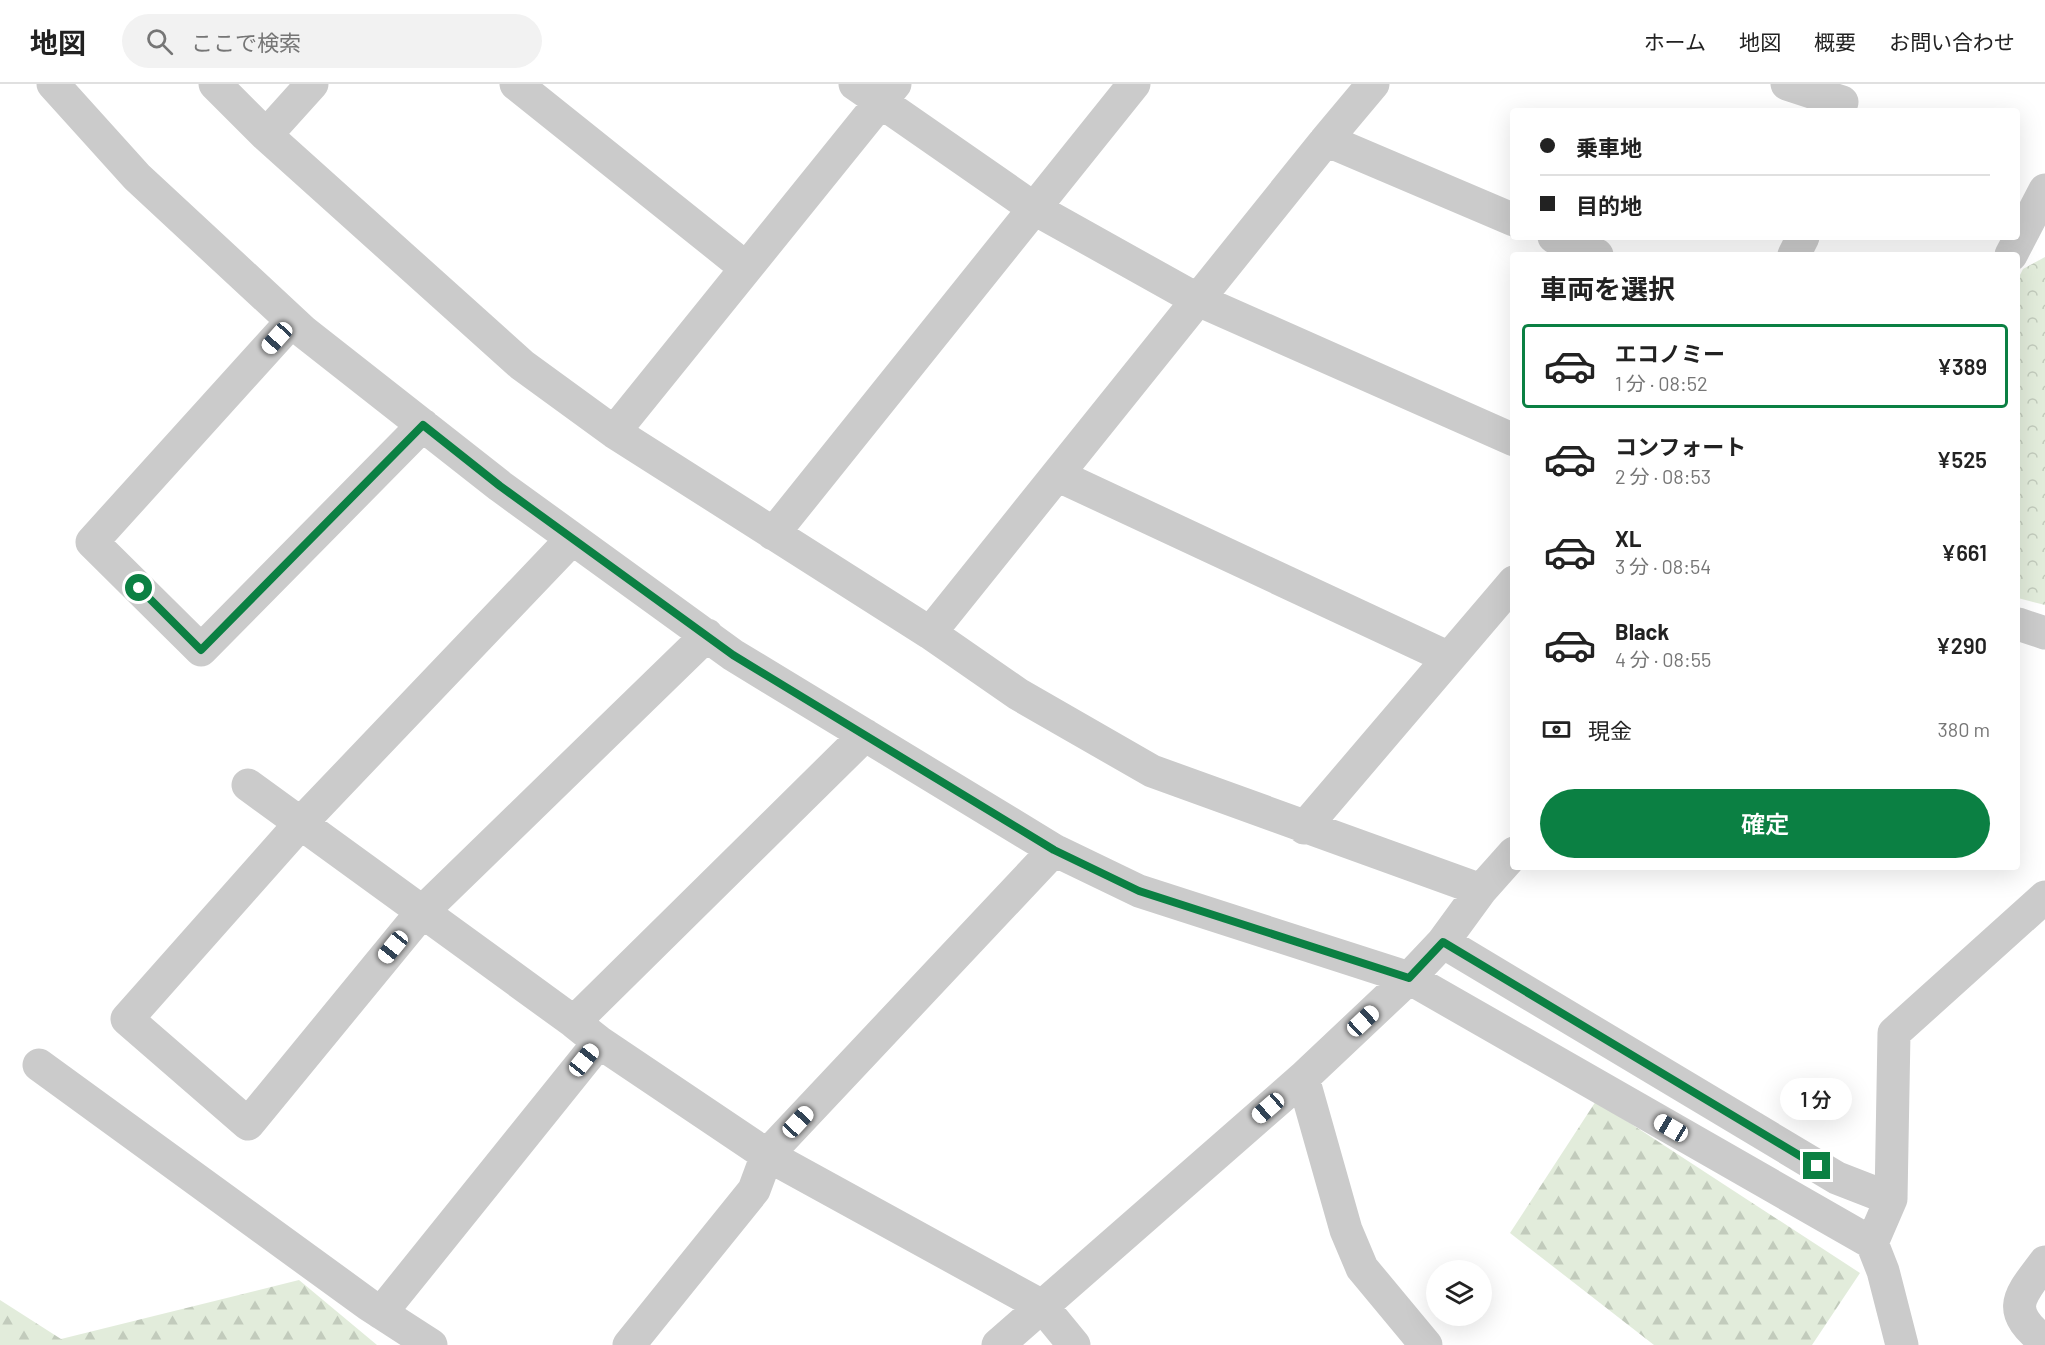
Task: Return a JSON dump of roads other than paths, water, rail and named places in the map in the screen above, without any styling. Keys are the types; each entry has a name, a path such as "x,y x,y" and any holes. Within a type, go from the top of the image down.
{"street":[{"path":"54,84 137,177 292,321 500,486 733,655 1054,850 1139,891 1409,978 1872,1243 1883,1271 1902,1345"},
{"path":"215,84 266,135 522,365 614,432 930,633 1018,694 1152,771 1304,828 1481,890"},
{"path":"266,135 312,84"},
{"path":"516,84 747,268"},
{"path":"773,534 1134,84"},
{"path":"930,633 1373,84"},
{"path":"1786,84 1842,99"},
{"path":"614,432 747,268 877,90 1035,209 1198,300 1510,438"},
{"path":"1326,141 1510,218"},
{"path":"2020,238 2045,189"},
{"path":"1561,240 1590,252"},
{"path":"292,321 92,542 201,650 423,425"},
{"path":"1057,475 1449,658"},
{"path":"572,539 300,824 127,1019 248,1124 422,912 707,635"},
{"path":"1304,828 1510,587"},
{"path":"2020,625 2045,633"},
{"path":"381,1313 586,1032 865,735"},
{"path":"248,785 586,1032 766,1155 1042,1306 1074,1345"},
{"path":"629,1345 754,1190 766,1155 1054,850"},
{"path":"998,1345 1303,1078 1409,978 1443,942 1481,890 1510,858"},
{"path":"1872,1243 1892,1199 1894,1033 2045,897"},
{"path":"1443,942 1837,1178 1892,1199"},
{"path":"39,1065 381,1313 430,1345"},
{"path":"1303,1078 1346,1230 1362,1269 1426,1345"},
{"path":"2045,1262 2020,1296 2019,1310 2030,1330 2045,1342"}]}
